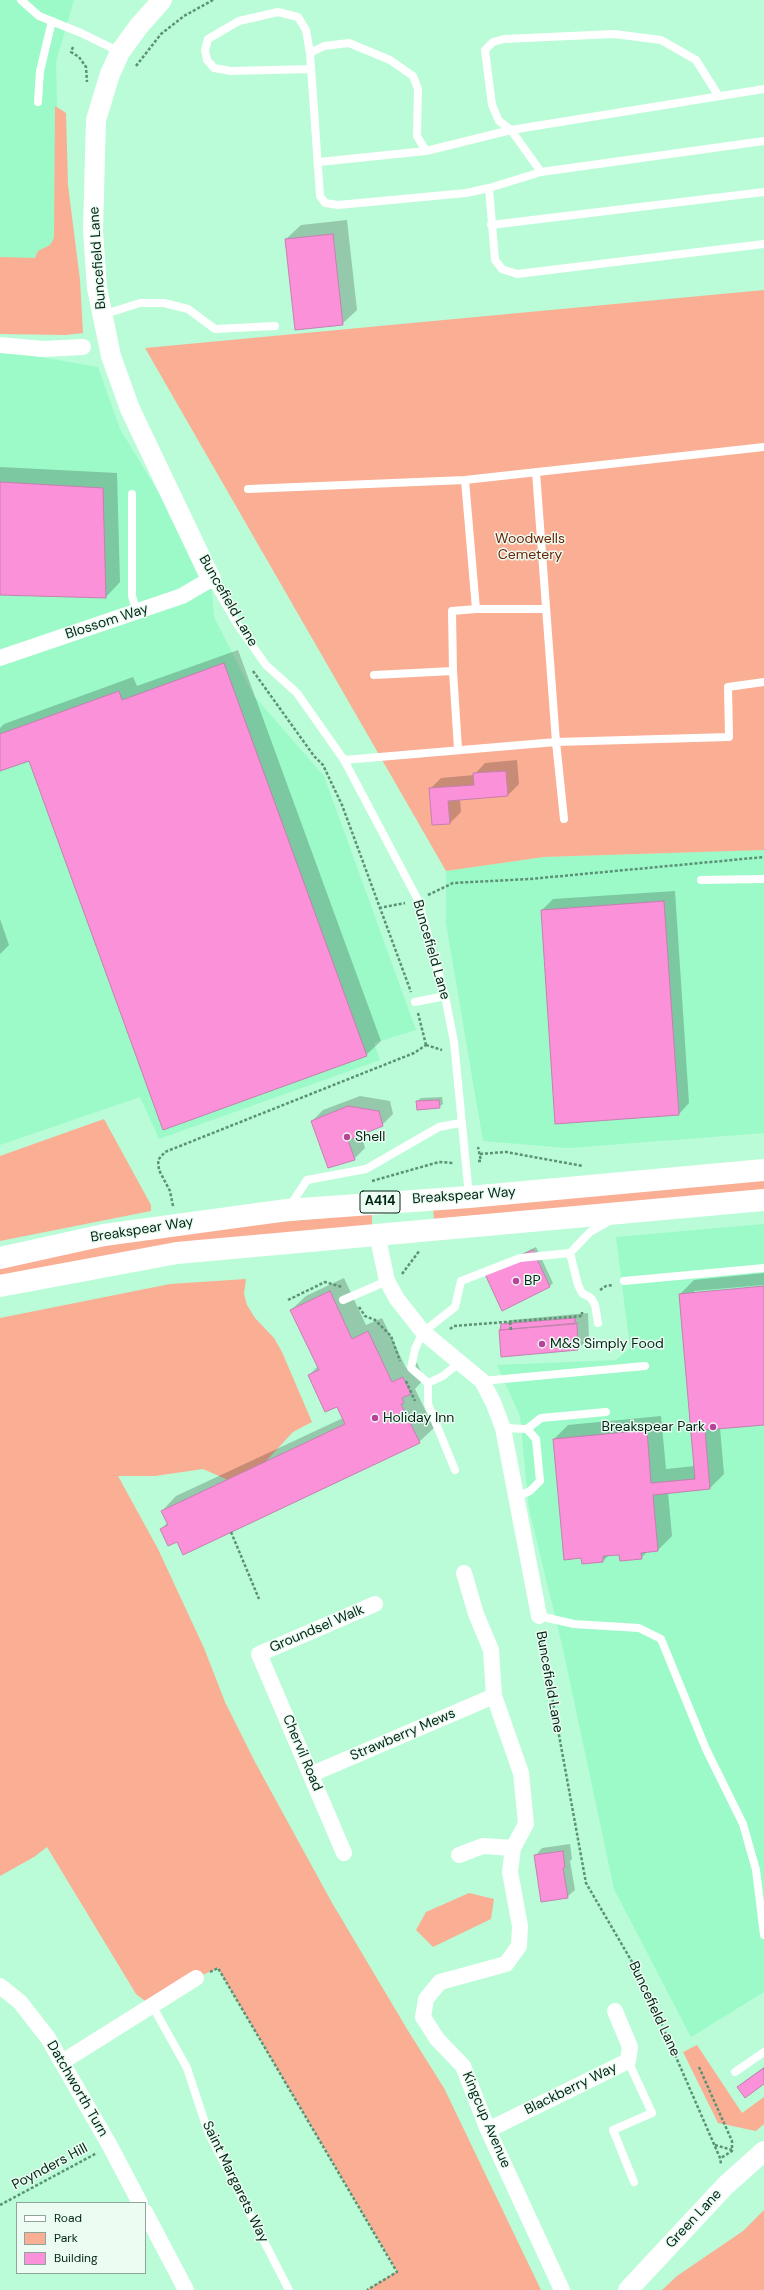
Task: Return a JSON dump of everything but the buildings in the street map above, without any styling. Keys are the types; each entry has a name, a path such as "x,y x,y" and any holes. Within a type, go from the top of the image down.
{"main road":[{"name":"Breakspear Way","path":"0,1258 104,1235 287,1210 469,1197 764,1170"},
{"name":"Breakspear Way","path":"0,1286 177,1253 764,1200"}],"street":[{"name":"Buncefield Lane","path":"178,0 157,5 120,52 102,98 96,120 95,139 94,230 97,288 111,356 130,409 211,579"},
{"path":"0,346 43,349 82,347"},
{"name":"Blossom Way","path":"0,658 137,613 182,596 211,579"},
{"name":"Buncefield Lane","path":"377,1234 389,1284 396,1300 423,1332 482,1381 494,1402 503,1428 515,1498 539,1616"},
{"name":"Kingcup Avenue","path":"464,1573 476,1614 491,1650 494,1696 522,1773 526,1824 513,1848 510,1872 520,1926 519,1946 506,1964 440,1982 426,1999 423,2017 437,2039 463,2066 488,2130 562,2290"},
{"name":"Groundsel Walk","path":"259,1654 375,1604"},
{"name":"Chervil Road","path":"259,1654 312,1774 344,1854"},
{"name":"Strawberry Mews","path":"312,1774 494,1696"},
{"path":"459,1856 483,1846 513,1848"},
{"path":"62,2062 153,2007 196,1978"},
{"name":"Datchworth Turn","path":"0,1986 20,2002 36,2020 110,2146 139,2202"},
{"name":"Blackberry Way","path":"488,2130 628,2061 630,2047 615,2011"},
{"name":"Green Lane","path":"628,2290 724,2186 764,2151"},
{"path":"146,2214 182,2289"}],"lane":[{"path":"20,0 34,13 120,52"},
{"path":"311,69 231,71 214,68 207,60 205,50 208,39 239,21 278,12 298,17 306,30 310,53 319,162 320,196 325,203 338,205 459,194 489,188 541,172 764,141"},
{"path":"38,102 40,71 52,21"},
{"path":"541,172 512,130 498,121 492,105 485,50 493,42 504,39 614,34 661,40 696,60 718,95"},
{"path":"310,53 324,46 349,43 390,60 413,76 418,89 417,136 426,151"},
{"path":"319,162 426,151 512,130 718,95 764,89"},
{"path":"489,188 495,260 502,269 517,274 764,244"},
{"path":"491,225 764,192"},
{"path":"102,315 140,303 164,303 188,309 215,329 275,326"},
{"path":"248,489 465,480 764,447"},
{"path":"536,472 556,742 564,819"},
{"path":"465,480 476,609"},
{"path":"132,494 132,596 137,613"},
{"name":"Buncefield Lane","path":"211,579 237,624 266,665 297,693 344,760 418,900 445,996 458,1076 460,1123 469,1197"},
{"path":"458,749 453,671 452,611 476,609 546,609"},
{"path":"374,675 453,671"},
{"path":"344,760 458,749 556,742 729,737 728,687 764,682"},
{"path":"701,880 764,879"},
{"path":"415,1002 445,996"},
{"path":"287,1210 307,1180 366,1169 438,1127 460,1123"},
{"path":"455,1470 428,1404 428,1383 411,1368 415,1349 423,1332 455,1307 461,1281 520,1258 570,1253 590,1232 627,1212"},
{"path":"570,1253 578,1285 582,1293 591,1298 595,1305 598,1323"},
{"path":"624,1282 764,1268"},
{"path":"343,1300 389,1284"},
{"path":"428,1383 443,1376 460,1362"},
{"path":"482,1381 645,1366"},
{"path":"503,1428 527,1429 540,1418 606,1412"},
{"path":"515,1498 530,1491 540,1481 536,1439 527,1429"},
{"path":"539,1616 574,1624 639,1628 661,1639 706,1749 743,1824 756,1870 764,1935"},
{"name":"Saint Margarets Way","path":"153,2007 187,2068 208,2132 290,2290"},
{"path":"735,2072 764,2052"},
{"path":"628,2061 652,2113 613,2130 634,2182"}],"path":[{"path":"73,47 71,52 79,57 86,67 86,87"},
{"name":"Buncefield Lane","path":"252,669 314,756 323,765 342,805 415,1002 426,1045"},
{"path":"379,908 418,900 453,883 530,879 764,857"},
{"path":"174,1208 170,1191 159,1170 158,1160 165,1152 414,1053 426,1045 440,1050"},
{"path":"480,1154 506,1152 591,1167"},
{"path":"383,1178 439,1162 454,1163"},
{"path":"389,1284 422,1249"},
{"path":"288,1300 328,1282 346,1288 353,1296 365,1316 375,1320 391,1336 400,1361 411,1365"},
{"path":"436,1343 442,1333 454,1326 582,1316 582,1304 606,1286 624,1282"},
{"path":"510,1322 511,1330"},
{"path":"231,1532 260,1599"},
{"name":"Buncefield Lane","path":"539,1616 541,1637 586,1882 642,1979 715,2145"},
{"path":"196,1978 218,1968 397,2272 367,2290"},
{"path":"700,2067 732,2141 732,2150 720,2158"},
{"name":"Poynders Hill","path":"0,2205 110,2146"}],"shaded area":[{"path":"0,0 74,0 56,62 61,262 0,261"},
{"path":"0,350 98,367 120,429 211,579 214,617 254,696 324,776 416,1030 374,1043 380,1060 159,1139 140,1097 0,1145"},
{"path":"764,850 764,1133 568,1148 483,1141 446,923 446,871 544,857"},
{"path":"764,1224 764,1992 691,2037 614,1889 563,1649 529,1509 520,1416 497,1365 616,1360 630,1348 616,1237"}],"green space":[{"path":"55,106 66,113 68,185 80,280 83,333 66,335 0,334 0,257 35,258 38,251 50,245 54,238"},
{"name":"Woodwells Cemetery","path":"764,290 764,850 544,857 446,871 145,348"},
{"path":"104,1119 151,1205 151,1211 0,1241 0,1156"},
{"path":"764,1178 764,1190 434,1219 433,1209"},
{"path":"372,1214 372,1225 0,1280 0,1268 115,1243 234,1226"},
{"path":"246,1279 244,1294 247,1305 255,1318 274,1338 282,1352 312,1422 293,1432 265,1462 228,1480 203,1469 155,1476 118,1476 158,1549 204,1648 225,1702 255,1762 331,1901 444,2088 541,2290 367,2290 397,2271 218,1968 196,1978 153,2007 136,1994 47,1847 34,1857 0,1876 0,1318 170,1284"},
{"path":"469,1893 494,1899 491,1919 433,1947 416,1930 426,1912"},
{"path":"697,2045 742,2113 764,2097 764,2124 756,2131 718,2123 683,2052"},
{"path":"764,2210 764,2290 662,2290 677,2276 743,2231"}],"place":[{"name":"Shell","path":"347,1137"},
{"name":"BP","path":"516,1281"},
{"name":"M&S Simply Food","path":"542,1344"},
{"name":"Holiday Inn","path":"375,1418"},
{"name":"Breakspear Park","path":"713,1427"}]}
